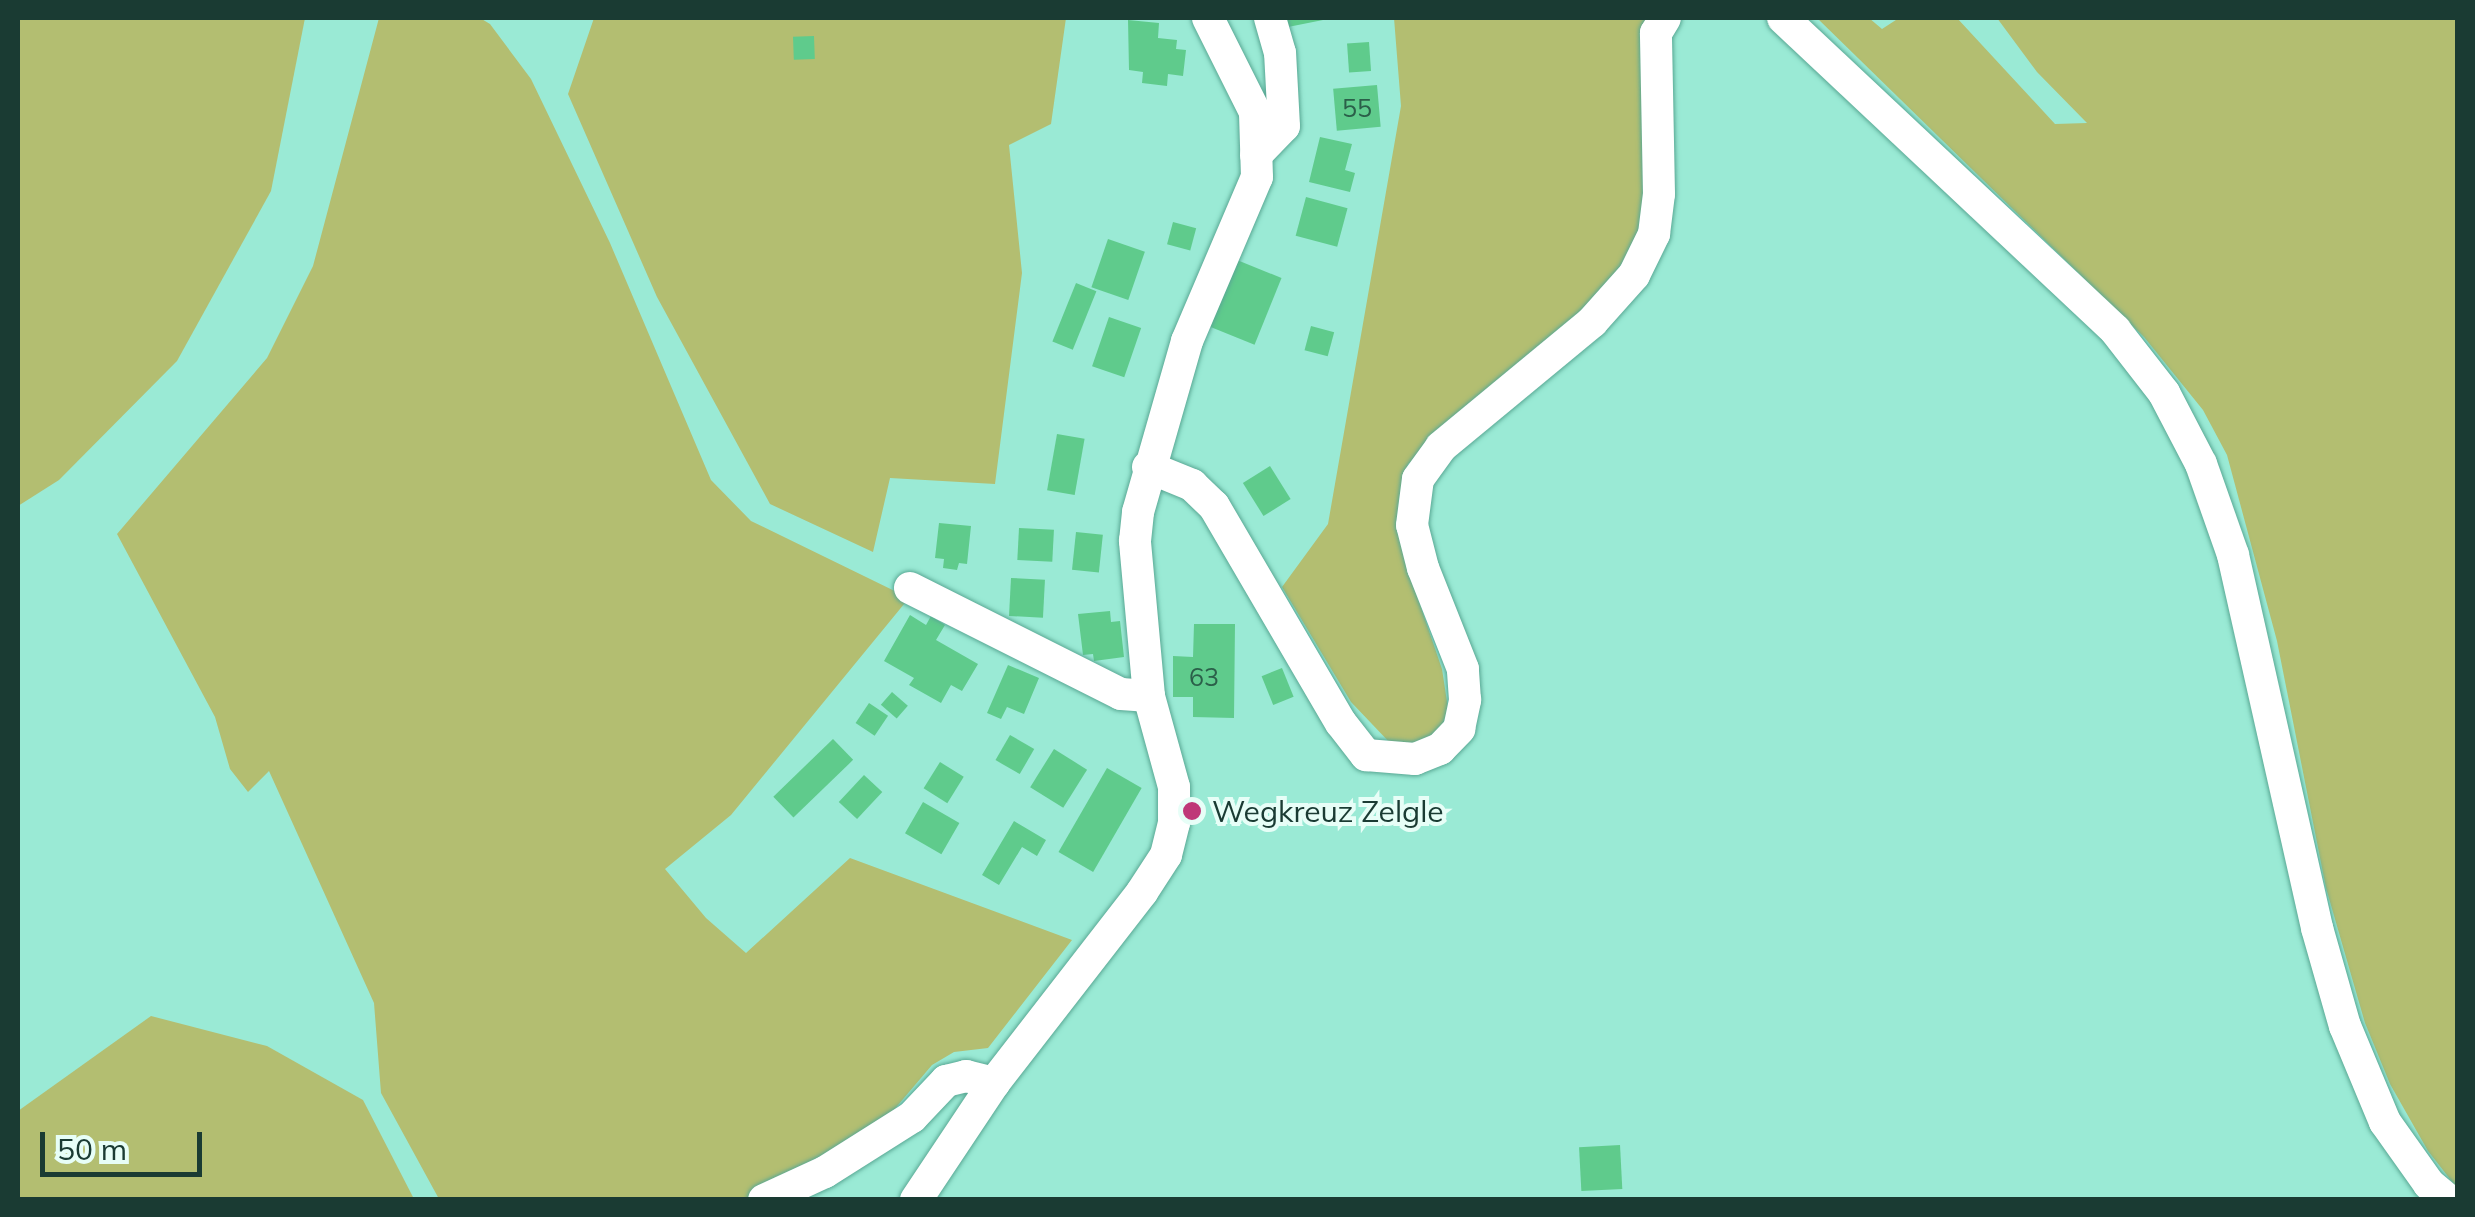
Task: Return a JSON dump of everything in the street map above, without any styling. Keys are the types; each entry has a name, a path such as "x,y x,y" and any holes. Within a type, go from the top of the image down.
{"street":[{"path":"916,1200 994,1083 1142,892 1166,854 1174,822 1174,787 1150,696 1135,541 1148,467 1187,341 1257,177 1254,112 1208,18"},
{"path":"1256,154 1284,126 1280,53 1270,18"},
{"path":"1148,467 1192,485 1214,506 1340,723 1366,754 1415,758 1440,749 1459,729 1465,700 1463,669 1422,568 1412,524 1418,479 1440,447 1592,322 1634,276 1654,234 1660,194 1656,33 1665,18"},
{"path":"1783,18 2115,330 2164,393 2201,464 2233,555 2316,928 2345,1026 2385,1122 2430,1184 2448,1200"},
{"path":"910,588 1122,694 1150,696"},
{"path":"764,1200 825,1172 912,1117 946,1081 966,1076 994,1083"}],"green space":[{"path":"18,18 305,18 271,191 177,361 59,480 18,506"},
{"path":"379,18 480,18 490,24 531,79 610,243 711,480 751,521 909,598 731,815 665,869 706,918 746,953 850,858 1072,940 988,1048 954,1052 932,1065 876,1131 801,1176 746,1199 439,1199 381,1093 374,1003 269,771 248,792 230,769 215,717 117,534 267,358 313,266"},
{"path":"594,18 1066,18 1051,124 1009,145 1022,273 995,484 890,478 873,552 770,504 657,297 568,94"},
{"path":"1394,18 1650,18 1646,191 1639,234 1600,301 1408,464 1399,500 1413,584 1442,669 1448,708 1441,730 1429,743 1392,745 1351,702 1282,587 1328,524 1401,106"},
{"path":"1817,18 1869,18 1882,29 1899,18 1957,18 2055,124 2087,123 2037,72 1997,18 2457,18 2457,1188 2428,1151 2390,1084 2365,1023 2326,888 2277,641 2227,455 2203,410 2144,337"},
{"path":"151,1016 267,1046 363,1100 414,1199 18,1199 18,1111"}],"building":[{"path":"1286,18 1328,18 1328,19 1288,27"},
{"path":"1128,20 1159,23 1158,38 1177,40 1176,49 1186,50 1183,76 1168,74 1167,86 1142,83 1143,72 1129,70"},
{"path":"814,36 815,59 794,60 793,37"},
{"path":"1369,42 1371,71 1349,72 1347,44"},
{"path":"1377,85 1381,127 1337,131 1333,89"},
{"path":"1320,137 1352,144 1345,170 1355,173 1350,192 1309,182"},
{"path":"1306,197 1348,208 1337,247 1296,236"},
{"path":"1173,222 1196,228 1190,250 1167,244"},
{"path":"1108,239 1145,252 1128,300 1091,287"},
{"path":"1237,260 1282,278 1255,345 1210,327"},
{"path":"1076,283 1096,291 1073,350 1052,341"},
{"path":"1109,317 1141,328 1124,377 1092,366"},
{"path":"1311,326 1334,332 1328,356 1305,350"},
{"path":"1057,434 1085,439 1075,495 1047,490"},
{"path":"1270,466 1291,499 1264,516 1243,483"},
{"path":"939,523 971,526 967,564 959,563 957,570 943,568 944,559 935,558"},
{"path":"1019,528 1054,530 1052,562 1017,560"},
{"path":"1076,532 1103,535 1099,573 1072,570"},
{"path":"1011,578 1045,580 1043,618 1009,616"},
{"path":"1110,611 1111,622 1120,621 1124,657 1094,661 1093,654 1083,655 1078,614"},
{"path":"910,615 926,625 931,616 945,625 936,640 978,664 962,691 951,685 941,703 909,685 914,678 884,661"},
{"path":"1194,624 1235,624 1234,718 1193,717 1193,697 1173,697 1173,656 1193,657"},
{"path":"1008,665 1039,678 1024,714 1007,707 1001,719 987,713"},
{"path":"1282,668 1294,697 1273,705 1262,676"},
{"path":"892,692 908,706 897,719 881,705"},
{"path":"869,703 888,716 875,736 856,723"},
{"path":"1010,735 1034,749 1020,774 996,760"},
{"path":"833,739 853,760 793,818 773,797"},
{"path":"1054,749 1087,770 1063,808 1030,787"},
{"path":"940,762 964,777 947,803 924,788"},
{"path":"1107,768 1142,788 1093,872 1058,852"},
{"path":"864,775 882,792 857,819 839,802"},
{"path":"923,802 959,823 941,854 905,833"},
{"path":"1014,821 1046,840 1037,856 1022,847 999,885 982,875"},
{"path":"1620,1145 1622,1189 1581,1191 1579,1147"}],"place":[{"name":"Wegkreuz Zelgle","path":"1192,811"}]}
